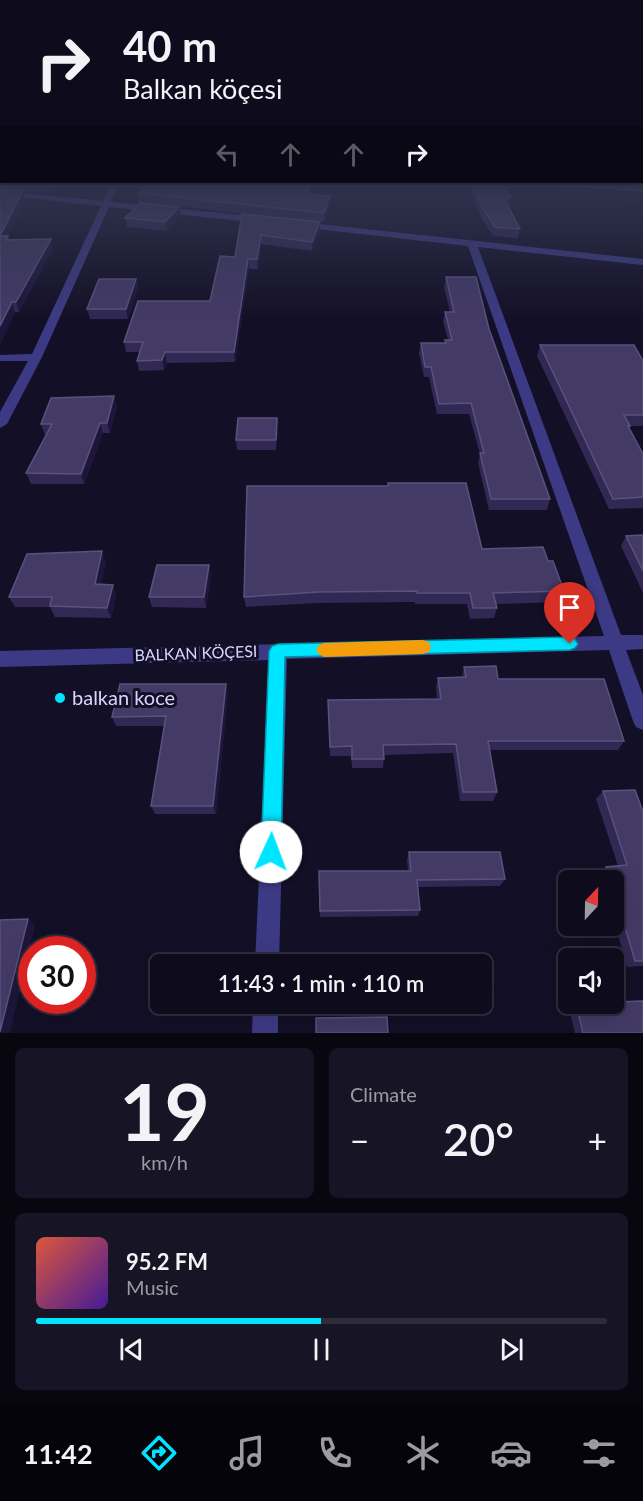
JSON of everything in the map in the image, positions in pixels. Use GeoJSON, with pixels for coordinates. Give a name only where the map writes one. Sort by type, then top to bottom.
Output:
{"type":"FeatureCollection","features":[{"type":"Feature","properties":{"kind":"street"},"geometry":{"type":"LineString","coordinates":[[0,424],[36,357],[97,225]]}},
{"type":"Feature","properties":{"kind":"street"},"geometry":{"type":"LineString","coordinates":[[307,225],[643,262]]}},
{"type":"Feature","properties":{"kind":"street"},"geometry":{"type":"LineString","coordinates":[[472,244],[643,721]]}},
{"type":"Feature","properties":{"kind":"street"},"geometry":{"type":"LineString","coordinates":[[0,358],[36,357]]}},
{"type":"Feature","properties":{"kind":"street","name":"BALKAN KÖÇESI"},"geometry":{"type":"LineString","coordinates":[[0,658],[643,642]]}},
{"type":"Feature","properties":{"kind":"street"},"geometry":{"type":"LineString","coordinates":[[267,954],[278,651]]}},
{"type":"Feature","properties":{"kind":"street"},"geometry":{"type":"LineString","coordinates":[[265,1033],[266,1014]]}},
{"type":"Feature","properties":{"kind":"building"},"geometry":{"type":"Polygon","coordinates":[[[0,225],[6,225],[0,236],[0,225]]]}},
{"type":"Feature","properties":{"kind":"building"},"geometry":{"type":"Polygon","coordinates":[[[240,225],[319,225],[312,242],[261,235],[257,259],[248,259],[234,352],[165,352],[162,360],[137,361],[143,342],[124,342],[138,301],[210,301],[220,256],[235,257],[240,225]]]}},
{"type":"Feature","properties":{"kind":"building"},"geometry":{"type":"Polygon","coordinates":[[[494,225],[518,225],[520,229],[494,225]]]}},
{"type":"Feature","properties":{"kind":"building"},"geometry":{"type":"Polygon","coordinates":[[[0,236],[8,236],[6,240],[51,239],[0,326],[0,236]]]}},
{"type":"Feature","properties":{"kind":"building"},"geometry":{"type":"Polygon","coordinates":[[[446,277],[476,277],[489,329],[550,499],[491,499],[480,453],[484,453],[471,403],[439,404],[431,367],[425,367],[421,343],[446,343],[445,340],[452,340],[445,312],[454,312],[446,277]]]}},
{"type":"Feature","properties":{"kind":"building"},"geometry":{"type":"Polygon","coordinates":[[[99,279],[136,279],[126,309],[87,309],[99,279]]]}},
{"type":"Feature","properties":{"kind":"building"},"geometry":{"type":"Polygon","coordinates":[[[540,345],[634,345],[643,361],[643,415],[624,415],[643,454],[643,497],[613,499],[540,345]]]}},
{"type":"Feature","properties":{"kind":"building"},"geometry":{"type":"Polygon","coordinates":[[[114,396],[107,423],[100,423],[81,474],[26,473],[52,424],[41,424],[51,398],[114,396]]]}},
{"type":"Feature","properties":{"kind":"building"},"geometry":{"type":"Polygon","coordinates":[[[238,418],[277,418],[276,440],[236,440],[238,418]]]}},
{"type":"Feature","properties":{"kind":"building"},"geometry":{"type":"Polygon","coordinates":[[[388,483],[466,483],[482,549],[543,547],[548,561],[553,561],[564,591],[493,593],[497,608],[473,608],[470,593],[318,592],[244,597],[247,486],[388,486],[388,483]]]}},
{"type":"Feature","properties":{"kind":"building"},"geometry":{"type":"Polygon","coordinates":[[[643,535],[643,571],[626,536],[643,535]]]}},
{"type":"Feature","properties":{"kind":"building"},"geometry":{"type":"Polygon","coordinates":[[[102,551],[95,584],[113,585],[107,608],[50,606],[52,597],[9,597],[27,554],[102,551]]]}},
{"type":"Feature","properties":{"kind":"building"},"geometry":{"type":"Polygon","coordinates":[[[157,565],[209,565],[204,597],[149,597],[157,565]]]}},
{"type":"Feature","properties":{"kind":"building"},"geometry":{"type":"Polygon","coordinates":[[[496,666],[498,679],[604,679],[624,741],[488,741],[497,792],[463,792],[456,744],[383,745],[384,759],[352,759],[352,746],[330,747],[328,700],[441,699],[438,678],[466,677],[464,667],[496,666]]]}},
{"type":"Feature","properties":{"kind":"building"},"geometry":{"type":"Polygon","coordinates":[[[120,684],[226,684],[213,806],[151,806],[166,716],[112,717],[120,684]]]}},
{"type":"Feature","properties":{"kind":"building"},"geometry":{"type":"Polygon","coordinates":[[[635,790],[643,812],[643,961],[635,961],[624,924],[624,870],[607,870],[606,867],[627,865],[603,791],[635,790]]]}},
{"type":"Feature","properties":{"kind":"building"},"geometry":{"type":"Polygon","coordinates":[[[409,852],[500,852],[505,879],[417,880],[420,910],[320,911],[319,871],[411,871],[409,852]]]}},
{"type":"Feature","properties":{"kind":"building"},"geometry":{"type":"Polygon","coordinates":[[[28,919],[24,936],[18,936],[18,959],[0,1032],[0,920],[28,919]]]}},
{"type":"Feature","properties":{"kind":"building"},"geometry":{"type":"Polygon","coordinates":[[[643,1001],[643,1033],[583,1033],[578,1014],[624,1014],[624,1002],[643,1001]]]}},
{"type":"Feature","properties":{"kind":"building"},"geometry":{"type":"Polygon","coordinates":[[[387,1017],[388,1033],[316,1033],[316,1018],[387,1017]]]}},
{"type":"Feature","properties":{"kind":"slow traffic"},"geometry":{"type":"LineString","coordinates":[[324,650],[423,647]]}},
{"type":"Feature","properties":{"kind":"place","name":"balkan koce"},"geometry":{"type":"Point","coordinates":[60,698]}},
{"type":"Feature","properties":{"kind":"route"},"geometry":{"type":"LineString","coordinates":[[271,852],[278,651],[570,644]]}}]}
